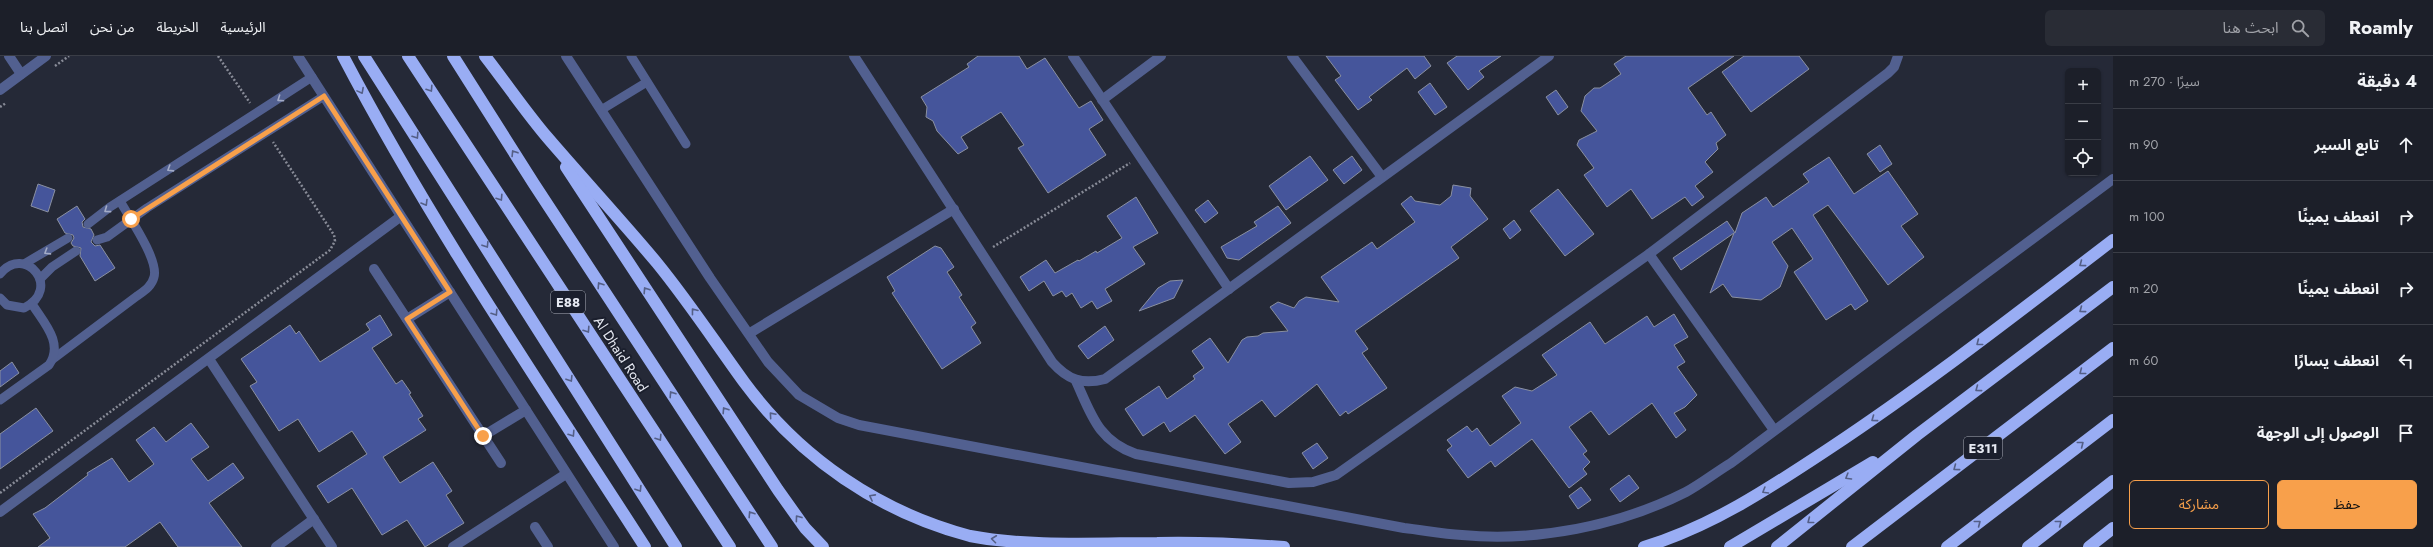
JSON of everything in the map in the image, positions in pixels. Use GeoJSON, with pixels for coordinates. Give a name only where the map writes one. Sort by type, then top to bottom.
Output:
{"type":"FeatureCollection","features":[{"type":"Feature","properties":{"kind":"highway"},"geometry":{"type":"LineString","coordinates":[[343,56],[405,170],[450,243],[645,547]]}},
{"type":"Feature","properties":{"kind":"highway"},"geometry":{"type":"LineString","coordinates":[[364,56],[676,547]]}},
{"type":"Feature","properties":{"kind":"highway","name":"Al Dhaid Road"},"geometry":{"type":"LineString","coordinates":[[408,56],[730,547]]}},
{"type":"Feature","properties":{"kind":"highway","name":"Al Dhaid Road"},"geometry":{"type":"LineString","coordinates":[[453,56],[534,184],[772,547]]}},
{"type":"Feature","properties":{"kind":"highway"},"geometry":{"type":"LineString","coordinates":[[485,56],[546,136],[778,490],[805,528],[823,547]]}},
{"type":"Feature","properties":{"kind":"highway"},"geometry":{"type":"LineString","coordinates":[[546,136],[603,199],[658,264],[710,332],[745,383],[781,426],[820,463],[870,497],[917,518],[972,536],[1028,543],[1160,542],[1284,547]]}},
{"type":"Feature","properties":{"kind":"highway"},"geometry":{"type":"LineString","coordinates":[[1644,547],[1668,540],[1723,516],[1774,486],[1957,360],[2113,240]]}},
{"type":"Feature","properties":{"kind":"highway"},"geometry":{"type":"LineString","coordinates":[[1777,547],[1917,435],[2113,287]]}},
{"type":"Feature","properties":{"kind":"highway","name":"E311"},"geometry":{"type":"LineString","coordinates":[[1852,547],[2113,348]]}},
{"type":"Feature","properties":{"kind":"highway"},"geometry":{"type":"LineString","coordinates":[[1947,547],[2113,420]]}},
{"type":"Feature","properties":{"kind":"highway"},"geometry":{"type":"LineString","coordinates":[[1730,547],[1917,435]]}},
{"type":"Feature","properties":{"kind":"highway"},"geometry":{"type":"LineString","coordinates":[[2028,547],[2113,481]]}},
{"type":"Feature","properties":{"kind":"highway"},"geometry":{"type":"LineString","coordinates":[[2089,547],[2113,528]]}},
{"type":"Feature","properties":{"kind":"street"},"geometry":{"type":"LineString","coordinates":[[9,56],[21,74]]}},
{"type":"Feature","properties":{"kind":"street"},"geometry":{"type":"LineString","coordinates":[[0,90],[46,56]]}},
{"type":"Feature","properties":{"kind":"street"},"geometry":{"type":"LineString","coordinates":[[298,56],[400,217],[614,547]]}},
{"type":"Feature","properties":{"kind":"street"},"geometry":{"type":"LineString","coordinates":[[566,56],[710,278],[750,333],[768,362],[799,395],[838,418],[859,425],[1404,528],[1462,536],[1527,535],[1569,530],[1639,512],[1686,492],[1731,462],[2113,179]]}},
{"type":"Feature","properties":{"kind":"street"},"geometry":{"type":"LineString","coordinates":[[854,56],[1052,362],[1062,374],[1076,381],[1091,383],[1105,379],[1549,56]]}},
{"type":"Feature","properties":{"kind":"street"},"geometry":{"type":"LineString","coordinates":[[1073,56],[1229,289]]}},
{"type":"Feature","properties":{"kind":"street"},"geometry":{"type":"LineString","coordinates":[[1102,100],[1160,56]]}},
{"type":"Feature","properties":{"kind":"street"},"geometry":{"type":"LineString","coordinates":[[1292,56],[1382,177]]}},
{"type":"Feature","properties":{"kind":"street"},"geometry":{"type":"LineString","coordinates":[[1076,381],[1102,433],[1124,450],[1136,454],[1289,483],[1313,482],[1346,470],[1649,254],[1888,73],[1894,67],[1898,56]]}},
{"type":"Feature","properties":{"kind":"street"},"geometry":{"type":"LineString","coordinates":[[750,333],[954,209]]}},
{"type":"Feature","properties":{"kind":"street"},"geometry":{"type":"LineString","coordinates":[[0,512],[400,217]]}},
{"type":"Feature","properties":{"kind":"street"},"geometry":{"type":"LineString","coordinates":[[1649,254],[1774,430]]}},
{"type":"Feature","properties":{"kind":"street"},"geometry":{"type":"LineString","coordinates":[[374,269],[501,463]]}},
{"type":"Feature","properties":{"kind":"street"},"geometry":{"type":"LineString","coordinates":[[407,319],[450,292]]}},
{"type":"Feature","properties":{"kind":"street"},"geometry":{"type":"LineString","coordinates":[[209,359],[332,547]]}},
{"type":"Feature","properties":{"kind":"street"},"geometry":{"type":"LineString","coordinates":[[483,436],[526,410]]}},
{"type":"Feature","properties":{"kind":"street"},"geometry":{"type":"LineString","coordinates":[[453,547],[566,474]]}},
{"type":"Feature","properties":{"kind":"street"},"geometry":{"type":"LineString","coordinates":[[276,547],[314,519]]}},
{"type":"Feature","properties":{"kind":"street"},"geometry":{"type":"LineString","coordinates":[[535,527],[548,547]]}},
{"type":"Feature","properties":{"kind":"lane"},"geometry":{"type":"LineString","coordinates":[[631,56],[686,144]]}},
{"type":"Feature","properties":{"kind":"lane"},"geometry":{"type":"LineString","coordinates":[[88,224],[120,201],[257,115],[312,78]]}},
{"type":"Feature","properties":{"kind":"lane"},"geometry":{"type":"LineString","coordinates":[[601,110],[647,82]]}},
{"type":"Feature","properties":{"kind":"lane"},"geometry":{"type":"LineString","coordinates":[[97,240],[107,236],[131,219],[324,96]]}},
{"type":"Feature","properties":{"kind":"lane"},"geometry":{"type":"LineString","coordinates":[[0,400],[48,365],[53,359],[150,285],[154,278],[154,263],[120,201]]}},
{"type":"Feature","properties":{"kind":"lane"},"geometry":{"type":"LineString","coordinates":[[1,268],[10,265],[24,264],[68,238]]}},
{"type":"Feature","properties":{"kind":"lane"},"geometry":{"type":"LineString","coordinates":[[40,279],[52,267],[76,251]]}},
{"type":"Feature","properties":{"kind":"lane"},"geometry":{"type":"LineString","coordinates":[[0,298],[7,305],[15,308],[24,308],[32,304],[40,293],[40,279],[34,269],[24,264]]}},
{"type":"Feature","properties":{"kind":"lane"},"geometry":{"type":"LineString","coordinates":[[32,304],[54,339],[55,346],[53,359]]}},
{"type":"Feature","properties":{"kind":"path"},"geometry":{"type":"LineString","coordinates":[[218,56],[257,115]]}},
{"type":"Feature","properties":{"kind":"path"},"geometry":{"type":"LineString","coordinates":[[0,493],[330,250],[335,241],[334,235],[267,132]]}},
{"type":"Feature","properties":{"kind":"path"},"geometry":{"type":"LineString","coordinates":[[983,254],[1140,157]]}},
{"type":"Feature","properties":{"kind":"building"},"geometry":{"type":"Polygon","coordinates":[[[978,56],[1019,56],[1027,69],[1045,58],[1079,108],[1091,101],[1103,120],[1089,129],[1106,155],[1048,193],[1018,148],[1024,145],[1001,112],[961,137],[968,148],[958,154],[937,131],[933,121],[926,117],[927,107],[921,97],[969,67],[967,64],[978,56]]]}},
{"type":"Feature","properties":{"kind":"building"},"geometry":{"type":"Polygon","coordinates":[[[1326,56],[1424,56],[1431,66],[1415,79],[1407,68],[1369,97],[1372,100],[1358,110],[1335,80],[1341,76],[1326,56]]]}},
{"type":"Feature","properties":{"kind":"building"},"geometry":{"type":"Polygon","coordinates":[[[1457,56],[1501,56],[1479,71],[1484,77],[1468,90],[1447,63],[1457,56]]]}},
{"type":"Feature","properties":{"kind":"building"},"geometry":{"type":"Polygon","coordinates":[[[1626,56],[1734,56],[1688,88],[1707,115],[1711,112],[1726,135],[1716,143],[1718,149],[1705,162],[1713,172],[1695,186],[1704,197],[1692,206],[1685,197],[1652,219],[1631,189],[1607,207],[1584,175],[1594,168],[1577,145],[1579,140],[1597,131],[1581,111],[1585,96],[1594,88],[1600,88],[1621,74],[1614,64],[1626,56]]]}},
{"type":"Feature","properties":{"kind":"building"},"geometry":{"type":"Polygon","coordinates":[[[1744,56],[1799,56],[1809,69],[1751,112],[1722,72],[1744,56]]]}},
{"type":"Feature","properties":{"kind":"building"},"geometry":{"type":"Polygon","coordinates":[[[1430,83],[1447,107],[1435,115],[1418,92],[1430,83]]]}},
{"type":"Feature","properties":{"kind":"building"},"geometry":{"type":"Polygon","coordinates":[[[1556,90],[1568,107],[1558,115],[1546,97],[1556,90]]]}},
{"type":"Feature","properties":{"kind":"building"},"geometry":{"type":"Polygon","coordinates":[[[1880,145],[1892,164],[1880,172],[1867,154],[1880,145]]]}},
{"type":"Feature","properties":{"kind":"building"},"geometry":{"type":"Polygon","coordinates":[[[1310,156],[1328,180],[1286,210],[1269,186],[1310,156]]]}},
{"type":"Feature","properties":{"kind":"building"},"geometry":{"type":"Polygon","coordinates":[[[1352,156],[1362,170],[1344,184],[1333,170],[1352,156]]]}},
{"type":"Feature","properties":{"kind":"building"},"geometry":{"type":"Polygon","coordinates":[[[1829,157],[1854,194],[1888,171],[1918,214],[1901,226],[1924,257],[1888,285],[1828,205],[1813,215],[1868,301],[1855,310],[1851,304],[1826,320],[1794,272],[1813,259],[1792,228],[1772,242],[1788,266],[1780,287],[1761,300],[1732,297],[1723,284],[1710,293],[1734,233],[1681,270],[1673,258],[1727,221],[1735,233],[1742,213],[1766,197],[1773,207],[1809,182],[1803,174],[1829,157]]]}},
{"type":"Feature","properties":{"kind":"building"},"geometry":{"type":"Polygon","coordinates":[[[38,184],[55,190],[48,212],[31,206],[38,184]]]}},
{"type":"Feature","properties":{"kind":"building"},"geometry":{"type":"Polygon","coordinates":[[[1453,185],[1471,188],[1470,196],[1488,219],[1451,247],[1459,258],[1355,331],[1368,349],[1362,353],[1387,388],[1348,414],[1346,411],[1340,416],[1317,384],[1275,417],[1262,400],[1228,424],[1241,442],[1225,454],[1195,415],[1170,432],[1164,422],[1143,436],[1125,409],[1159,386],[1167,399],[1195,379],[1193,376],[1204,368],[1192,351],[1210,338],[1228,363],[1242,340],[1247,337],[1258,336],[1263,333],[1288,331],[1270,307],[1278,302],[1294,308],[1299,301],[1306,297],[1339,302],[1321,277],[1372,242],[1377,249],[1415,222],[1401,204],[1411,196],[1415,201],[1440,205],[1451,196],[1453,185]]]}},
{"type":"Feature","properties":{"kind":"building"},"geometry":{"type":"Polygon","coordinates":[[[1558,189],[1594,234],[1565,256],[1530,211],[1558,189]]]}},
{"type":"Feature","properties":{"kind":"building"},"geometry":{"type":"Polygon","coordinates":[[[1136,197],[1158,233],[1133,247],[1145,264],[1105,289],[1112,301],[1097,309],[1092,301],[1081,308],[1072,293],[1066,297],[1062,291],[1053,296],[1044,281],[1029,291],[1020,277],[1046,260],[1055,273],[1096,251],[1097,253],[1122,238],[1107,216],[1136,197]]]}},
{"type":"Feature","properties":{"kind":"building"},"geometry":{"type":"Polygon","coordinates":[[[1208,200],[1218,213],[1205,223],[1195,210],[1208,200]]]}},
{"type":"Feature","properties":{"kind":"building"},"geometry":{"type":"Polygon","coordinates":[[[77,206],[85,219],[82,222],[83,227],[91,229],[94,235],[91,242],[95,246],[100,245],[115,268],[95,281],[80,256],[81,248],[73,246],[71,243],[74,238],[73,235],[65,233],[57,219],[77,206]]]}},
{"type":"Feature","properties":{"kind":"building"},"geometry":{"type":"Polygon","coordinates":[[[1278,206],[1291,223],[1239,260],[1227,258],[1221,247],[1257,226],[1254,222],[1278,206]]]}},
{"type":"Feature","properties":{"kind":"building"},"geometry":{"type":"Polygon","coordinates":[[[1514,220],[1521,230],[1510,239],[1503,229],[1514,220]]]}},
{"type":"Feature","properties":{"kind":"building"},"geometry":{"type":"Polygon","coordinates":[[[935,246],[941,248],[954,267],[947,272],[962,295],[959,297],[976,323],[971,327],[981,343],[942,369],[892,293],[895,291],[887,277],[935,246]]]}},
{"type":"Feature","properties":{"kind":"building"},"geometry":{"type":"Polygon","coordinates":[[[1183,280],[1174,298],[1139,311],[1158,288],[1170,281],[1183,280]]]}},
{"type":"Feature","properties":{"kind":"building"},"geometry":{"type":"Polygon","coordinates":[[[1674,314],[1688,337],[1674,345],[1685,362],[1677,367],[1697,395],[1685,407],[1674,413],[1686,430],[1676,438],[1652,403],[1609,435],[1591,411],[1569,427],[1587,451],[1583,454],[1590,462],[1583,469],[1587,474],[1569,488],[1532,439],[1495,467],[1491,461],[1468,478],[1447,450],[1452,446],[1447,440],[1467,426],[1472,432],[1477,428],[1490,446],[1521,423],[1502,396],[1515,387],[1532,391],[1557,375],[1542,355],[1590,322],[1605,344],[1647,316],[1654,327],[1674,314]]]}},
{"type":"Feature","properties":{"kind":"building"},"geometry":{"type":"Polygon","coordinates":[[[380,315],[392,335],[372,348],[396,384],[402,380],[411,393],[409,394],[423,416],[418,419],[426,430],[383,457],[400,483],[433,462],[452,491],[446,495],[464,523],[425,547],[407,520],[382,535],[352,488],[328,503],[317,486],[367,454],[352,431],[319,452],[298,419],[279,431],[250,386],[257,382],[241,359],[290,325],[296,334],[299,331],[320,362],[370,330],[366,324],[380,315]]]}},
{"type":"Feature","properties":{"kind":"building"},"geometry":{"type":"Polygon","coordinates":[[[1105,326],[1114,340],[1088,359],[1078,346],[1105,326]]]}},
{"type":"Feature","properties":{"kind":"building"},"geometry":{"type":"Polygon","coordinates":[[[12,362],[19,373],[0,387],[0,371],[12,362]]]}},
{"type":"Feature","properties":{"kind":"building"},"geometry":{"type":"Polygon","coordinates":[[[36,408],[53,431],[0,469],[0,434],[36,408]]]}},
{"type":"Feature","properties":{"kind":"building"},"geometry":{"type":"Polygon","coordinates":[[[191,423],[209,447],[191,459],[208,481],[233,463],[244,478],[209,503],[242,547],[178,547],[160,522],[125,547],[38,547],[50,538],[33,514],[45,508],[88,475],[87,473],[112,458],[129,482],[154,464],[136,440],[154,427],[166,442],[191,423]]]}},
{"type":"Feature","properties":{"kind":"building"},"geometry":{"type":"Polygon","coordinates":[[[1317,443],[1328,458],[1313,469],[1302,453],[1317,443]]]}},
{"type":"Feature","properties":{"kind":"building"},"geometry":{"type":"Polygon","coordinates":[[[1629,475],[1639,488],[1620,502],[1610,489],[1629,475]]]}},
{"type":"Feature","properties":{"kind":"building"},"geometry":{"type":"Polygon","coordinates":[[[1581,487],[1591,500],[1578,509],[1569,496],[1581,487]]]}},
{"type":"Feature","properties":{"kind":"route"},"geometry":{"type":"LineString","coordinates":[[131,219],[324,96],[400,217],[450,292],[407,319],[483,436]]}}]}
